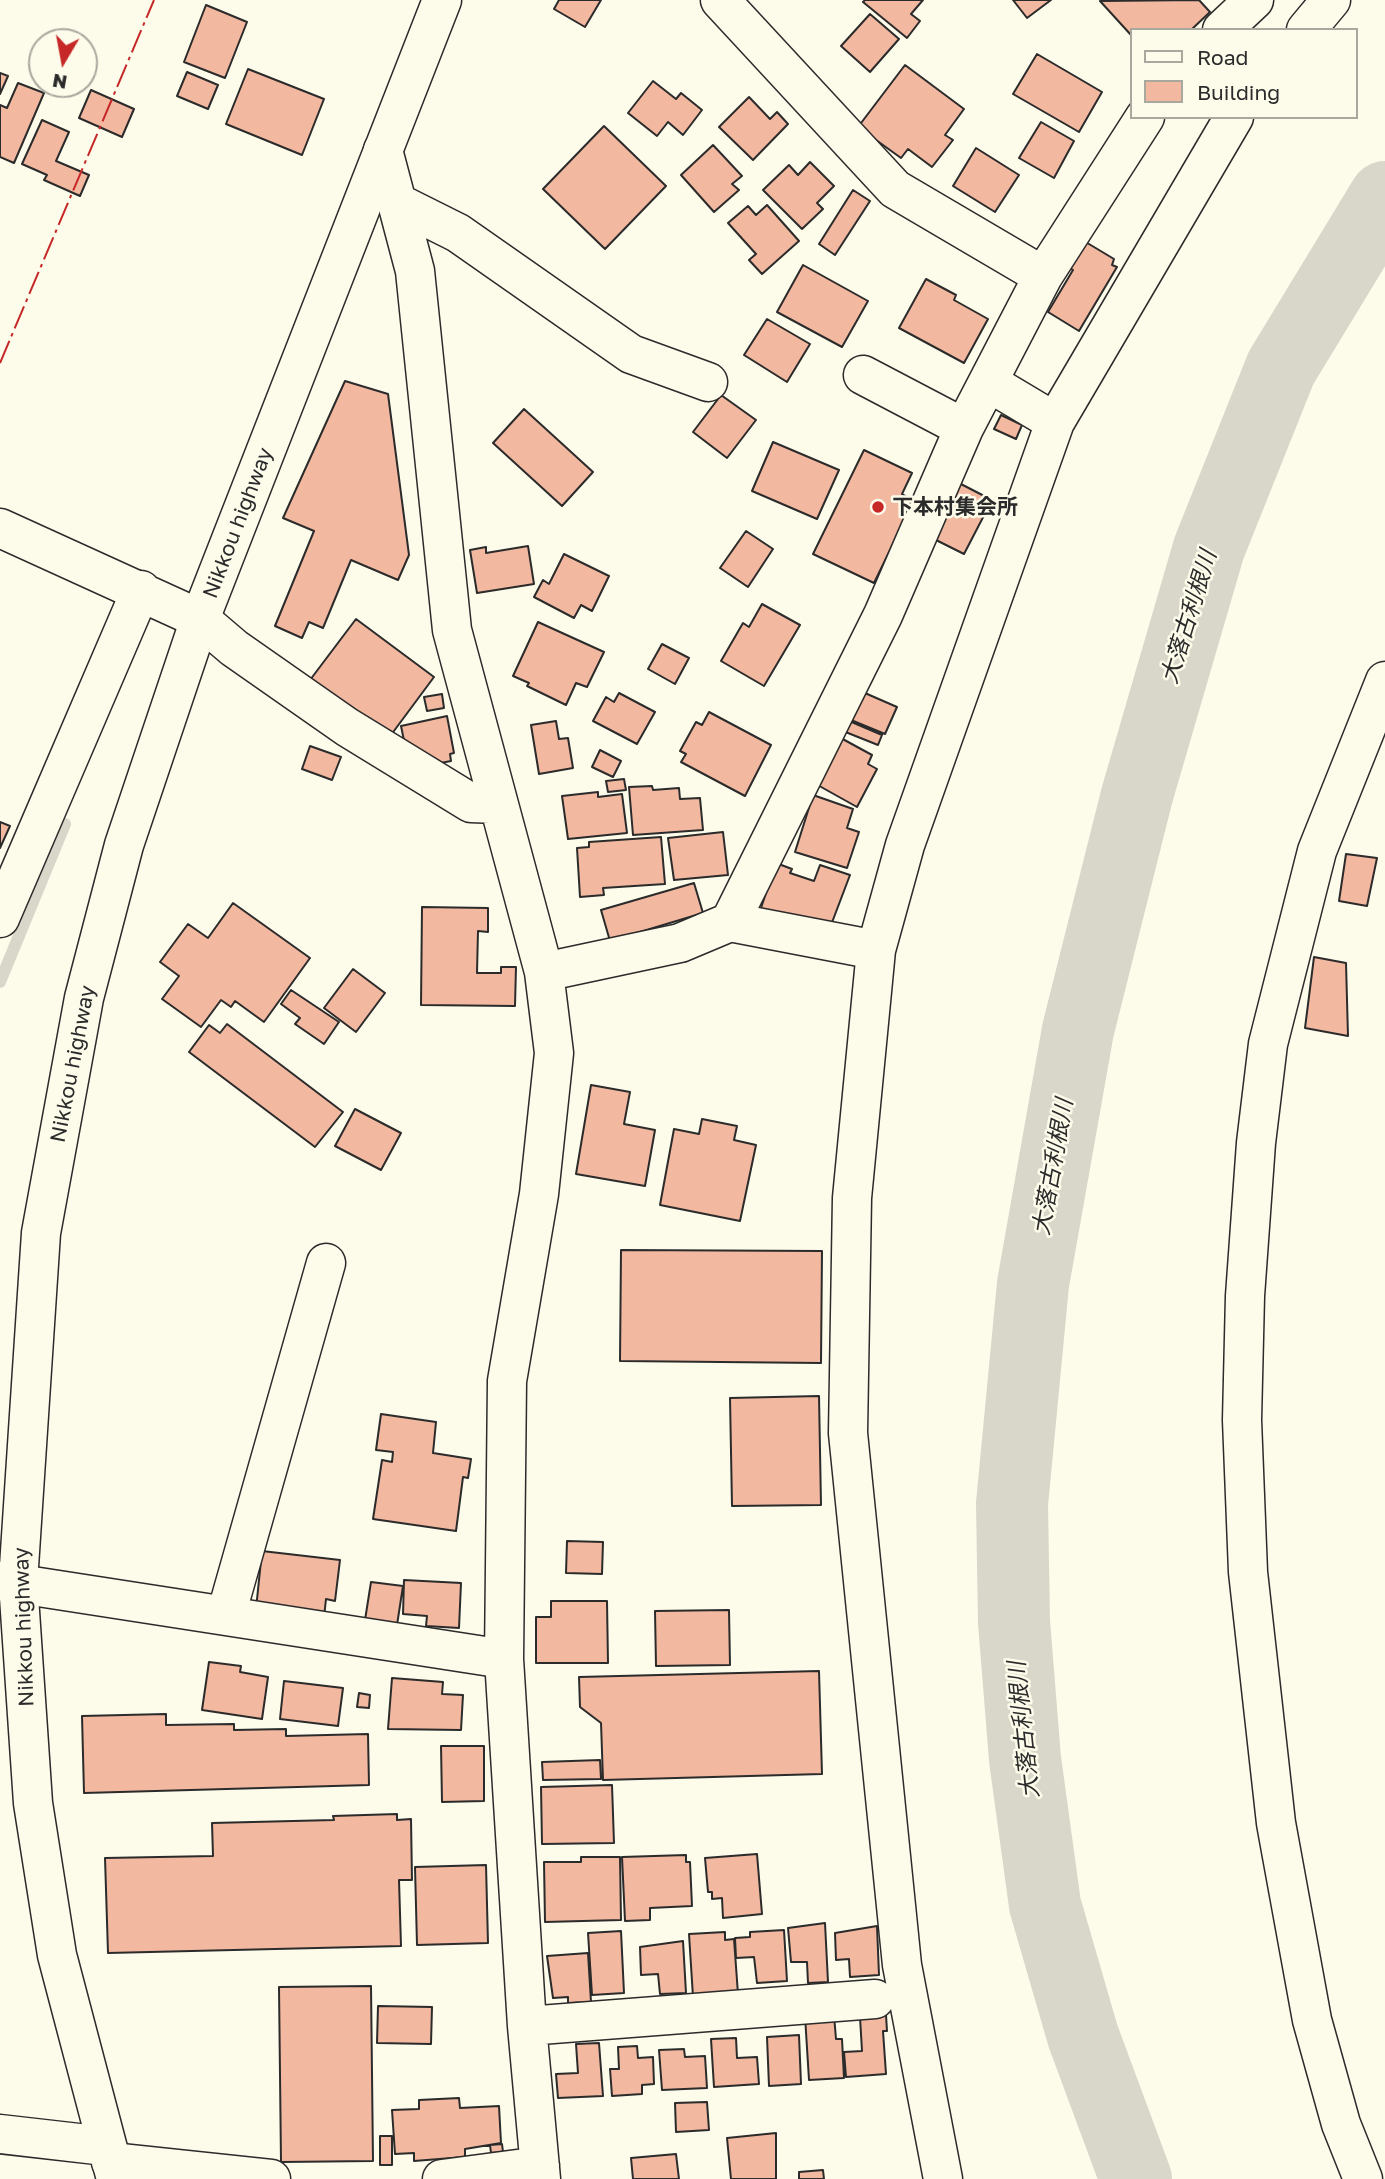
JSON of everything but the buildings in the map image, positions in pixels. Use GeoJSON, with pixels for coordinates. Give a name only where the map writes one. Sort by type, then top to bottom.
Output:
{"type":"FeatureCollection","features":[{"type":"Feature","properties":{"kind":"main road","name":"Nikkou highway"},"geometry":{"type":"LineString","coordinates":[[111,2162],[57,1955],[33,1803],[9,1582],[41,1233],[81,1012],[124,845],[200,619],[442,0]]}},
{"type":"Feature","properties":{"kind":"main road"},"geometry":{"type":"LineString","coordinates":[[720,0],[895,189],[1043,276]]}},
{"type":"Feature","properties":{"kind":"main road"},"geometry":{"type":"LineString","coordinates":[[1224,28],[1254,0]]}},
{"type":"Feature","properties":{"kind":"main road"},"geometry":{"type":"LineString","coordinates":[[1308,28],[1331,0]]}},
{"type":"Feature","properties":{"kind":"main road"},"geometry":{"type":"LineString","coordinates":[[730,922],[883,615],[964,428],[1043,276],[1144,119]]}},
{"type":"Feature","properties":{"kind":"main road"},"geometry":{"type":"LineString","coordinates":[[943,2179],[902,1965],[848,1433],[852,1198],[876,950],[905,845],[1055,422],[1233,119]]}},
{"type":"Feature","properties":{"kind":"main road"},"geometry":{"type":"LineString","coordinates":[[383,150],[400,204],[415,271],[452,630],[544,972],[554,1053],[539,1194],[507,1381],[504,1659],[527,2026],[540,2173],[442,2179]]}},
{"type":"Feature","properties":{"kind":"main road"},"geometry":{"type":"LineString","coordinates":[[400,204],[458,233],[631,354],[708,382]]}},
{"type":"Feature","properties":{"kind":"main road"},"geometry":{"type":"LineString","coordinates":[[863,375],[964,428]]}},
{"type":"Feature","properties":{"kind":"main road"},"geometry":{"type":"LineString","coordinates":[[988,382],[1055,422]]}},
{"type":"Feature","properties":{"kind":"main road"},"geometry":{"type":"LineString","coordinates":[[0,528],[200,619],[234,648],[346,727],[471,803],[497,804]]}},
{"type":"Feature","properties":{"kind":"main road"},"geometry":{"type":"LineString","coordinates":[[0,918],[141,590]]}},
{"type":"Feature","properties":{"kind":"main road"},"geometry":{"type":"LineString","coordinates":[[1363,2179],[1341,2124],[1312,2020],[1276,1823],[1248,1572],[1242,1420],[1246,1282],[1256,1143],[1268,1044],[1317,851],[1385,681]]}},
{"type":"Feature","properties":{"kind":"main road"},"geometry":{"type":"LineString","coordinates":[[544,972],[680,943],[730,922],[876,950]]}},
{"type":"Feature","properties":{"kind":"main road"},"geometry":{"type":"LineString","coordinates":[[226,1615],[327,1263]]}},
{"type":"Feature","properties":{"kind":"main road"},"geometry":{"type":"LineString","coordinates":[[9,1582],[504,1659]]}},
{"type":"Feature","properties":{"kind":"main road"},"geometry":{"type":"LineString","coordinates":[[527,2026],[875,2000]]}},
{"type":"Feature","properties":{"kind":"main road"},"geometry":{"type":"LineString","coordinates":[[0,2134],[111,2162],[271,2179]]}},
{"type":"Feature","properties":{"kind":"waterway","name":"大落古利根川"},"geometry":{"type":"LineString","coordinates":[[1136,2179],[1083,2036],[1045,1905],[1025,1759],[1014,1622],[1012,1504],[1033,1284],[1078,1030],[1137,795],[1209,548],[1281,368],[1385,197]]}},
{"type":"Feature","properties":{"kind":"waterway"},"geometry":{"type":"LineString","coordinates":[[0,982],[65,824]]}},
{"type":"Feature","properties":{"kind":"power"},"geometry":{"type":"LineString","coordinates":[[0,363],[154,0]]}},
{"type":"Feature","properties":{"kind":"place","name":"下本村集会所"},"geometry":{"type":"Point","coordinates":[878,507]}}]}
